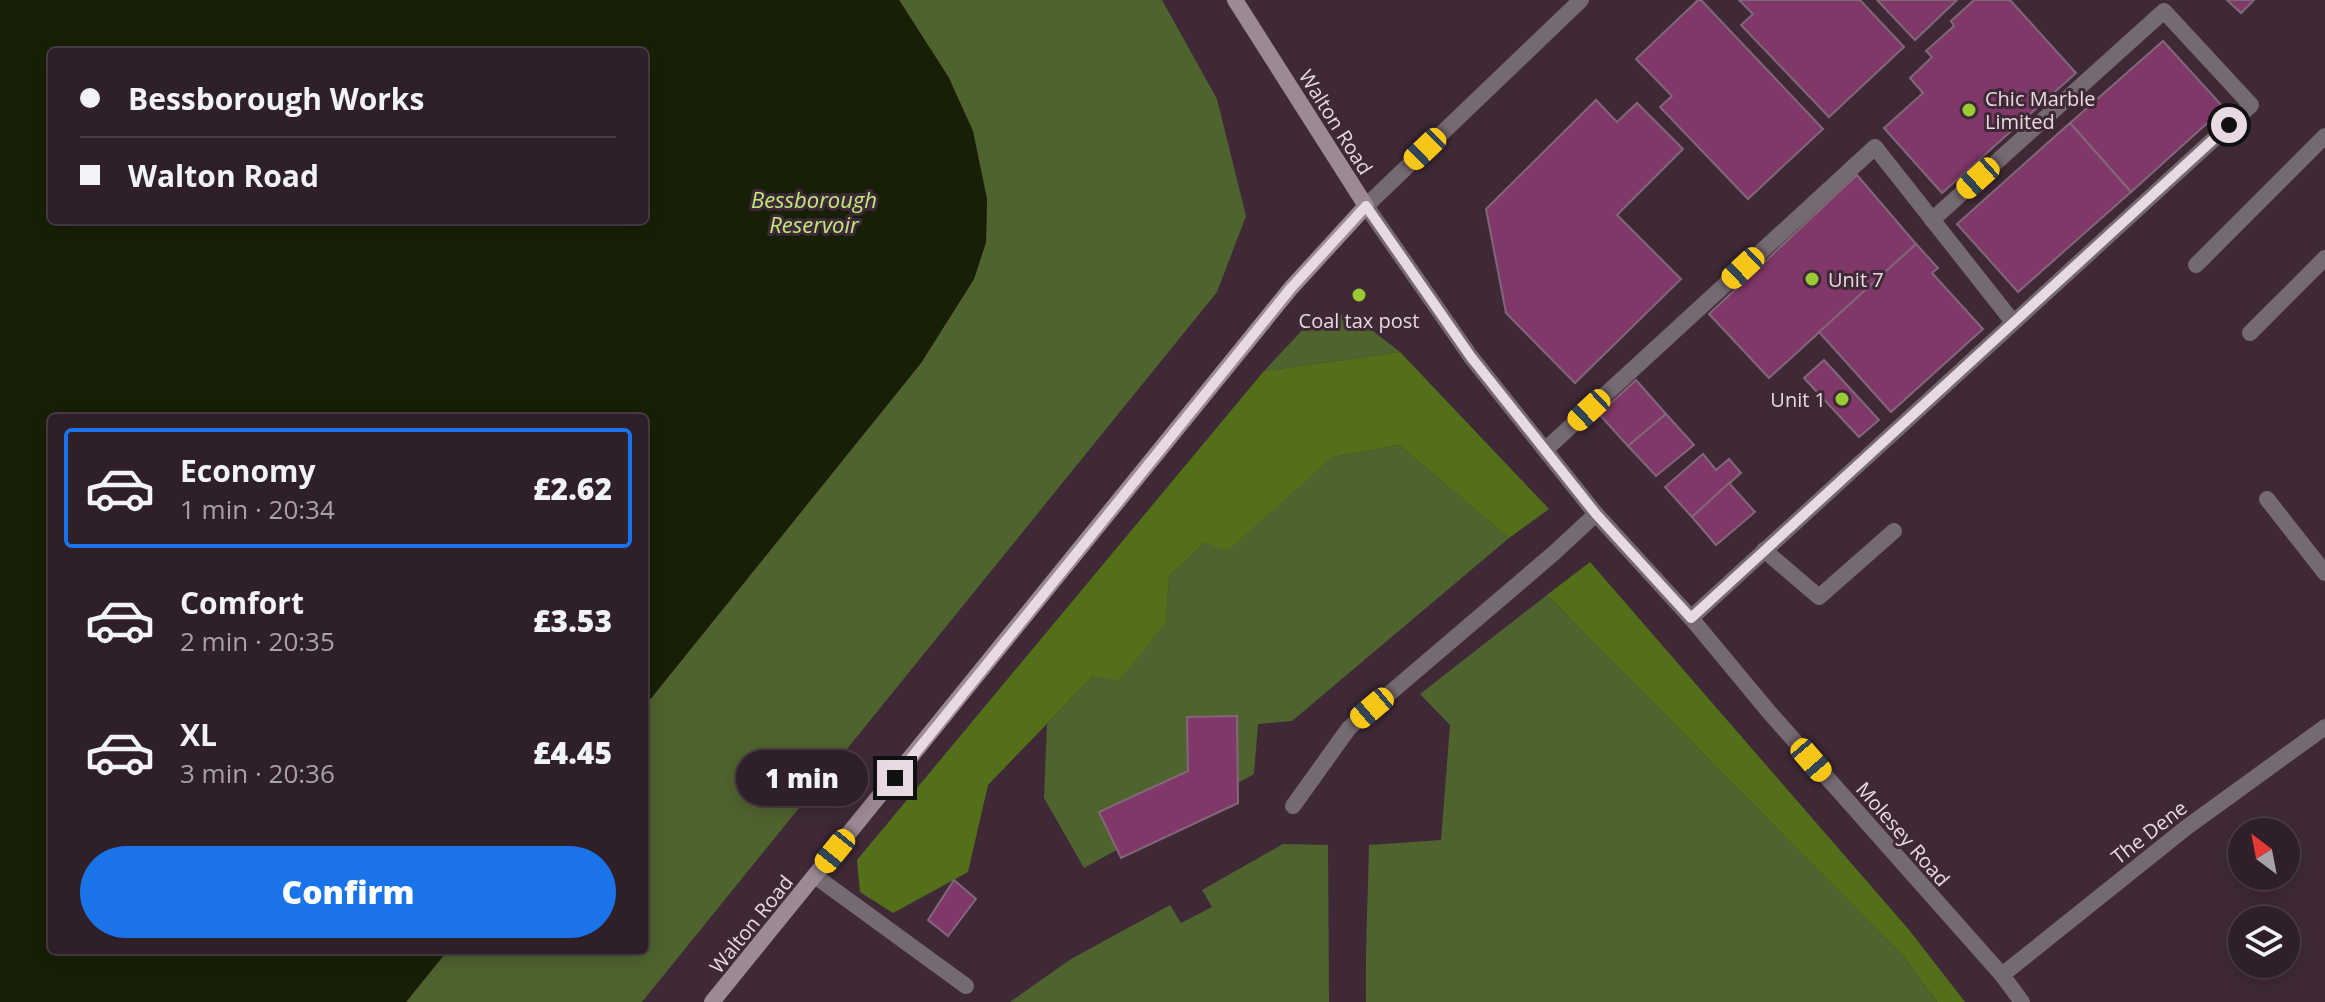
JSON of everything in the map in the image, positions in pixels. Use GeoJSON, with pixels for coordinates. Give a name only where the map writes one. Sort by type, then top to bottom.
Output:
{"type":"FeatureCollection","features":[{"type":"Feature","properties":{"kind":"main road","name":"Walton Road"},"geometry":{"type":"LineString","coordinates":[[712,1002],[1291,288],[1366,206],[1235,0]]}},
{"type":"Feature","properties":{"kind":"street"},"geometry":{"type":"LineString","coordinates":[[1366,206],[1581,0]]}},
{"type":"Feature","properties":{"kind":"street"},"geometry":{"type":"LineString","coordinates":[[1691,618],[2251,105],[2164,11],[1932,220]]}},
{"type":"Feature","properties":{"kind":"street"},"geometry":{"type":"LineString","coordinates":[[2196,265],[2325,136]]}},
{"type":"Feature","properties":{"kind":"street"},"geometry":{"type":"LineString","coordinates":[[1545,450],[1875,147],[2013,322]]}},
{"type":"Feature","properties":{"kind":"street","name":"Molesey Road"},"geometry":{"type":"LineString","coordinates":[[1366,206],[1471,357],[1596,514],[1691,618],[1769,712],[2002,975],[2022,1002]]}},
{"type":"Feature","properties":{"kind":"street"},"geometry":{"type":"LineString","coordinates":[[2250,333],[2325,258]]}},
{"type":"Feature","properties":{"kind":"street"},"geometry":{"type":"LineString","coordinates":[[2267,499],[2325,573]]}},
{"type":"Feature","properties":{"kind":"street"},"geometry":{"type":"LineString","coordinates":[[1293,806],[1349,728],[1596,514]]}},
{"type":"Feature","properties":{"kind":"street"},"geometry":{"type":"LineString","coordinates":[[1764,550],[1819,597],[1894,531]]}},
{"type":"Feature","properties":{"kind":"street","name":"The Dene"},"geometry":{"type":"LineString","coordinates":[[2002,975],[2187,827],[2325,727]]}},
{"type":"Feature","properties":{"kind":"street"},"geometry":{"type":"LineString","coordinates":[[815,876],[966,986]]}},
{"type":"Feature","properties":{"kind":"green space"},"geometry":{"type":"Polygon","coordinates":[[[899,0],[1162,0],[1217,99],[1246,216],[1217,292],[642,1002],[406,1002],[445,954],[648,954],[648,702],[921,363],[974,279],[986,242],[987,199],[949,78],[899,0]]]}},
{"type":"Feature","properties":{"kind":"green space"},"geometry":{"type":"Polygon","coordinates":[[[1350,313],[1400,352],[1264,371],[1310,322],[1350,313]]]}},
{"type":"Feature","properties":{"kind":"green space"},"geometry":{"type":"Polygon","coordinates":[[[1400,352],[1549,509],[1509,538],[1399,445],[1333,457],[1228,550],[1204,543],[1169,577],[1166,622],[1119,680],[1093,676],[988,785],[968,872],[893,913],[860,892],[857,860],[1264,371],[1400,352]]]}},
{"type":"Feature","properties":{"kind":"green space"},"geometry":{"type":"Polygon","coordinates":[[[1399,445],[1509,538],[1292,721],[1258,724],[1254,774],[1084,868],[1044,798],[1047,724],[1093,676],[1166,622],[1169,577],[1204,543],[1228,549],[1333,457],[1399,445]]]}},
{"type":"Feature","properties":{"kind":"green space"},"geometry":{"type":"Polygon","coordinates":[[[1590,562],[1910,931],[1965,1002],[1937,1002],[1903,956],[1547,595],[1590,562]]]}},
{"type":"Feature","properties":{"kind":"green space"},"geometry":{"type":"Polygon","coordinates":[[[1547,595],[1903,956],[1937,1002],[1366,1002],[1369,845],[1441,840],[1450,725],[1420,694],[1547,595]]]}},
{"type":"Feature","properties":{"kind":"green space"},"geometry":{"type":"Polygon","coordinates":[[[1283,844],[1328,845],[1329,1002],[1010,1002],[1071,959],[1170,905],[1181,923],[1212,907],[1202,890],[1283,844]]]}},
{"type":"Feature","properties":{"kind":"water","name":"Bessborough Reservoir"},"geometry":{"type":"Polygon","coordinates":[[[0,0],[899,0],[949,78],[973,131],[987,199],[986,242],[974,279],[921,363],[648,702],[648,414],[48,414],[48,954],[445,954],[406,1002],[0,1002],[0,0]]]}},
{"type":"Feature","properties":{"kind":"building"},"geometry":{"type":"Polygon","coordinates":[[[1698,0],[1823,129],[1748,199],[1660,107],[1672,96],[1636,59],[1698,0]]]}},
{"type":"Feature","properties":{"kind":"building"},"geometry":{"type":"Polygon","coordinates":[[[1739,0],[1860,0],[1904,47],[1829,117],[1741,25],[1753,14],[1739,0]]]}},
{"type":"Feature","properties":{"kind":"building"},"geometry":{"type":"Polygon","coordinates":[[[1877,0],[1957,0],[1915,40],[1877,0]]]}},
{"type":"Feature","properties":{"kind":"building","name":"Chic Marble Limited"},"geometry":{"type":"Polygon","coordinates":[[[1974,0],[2010,0],[2076,73],[1942,193],[1884,128],[1923,93],[1910,78],[1932,57],[1926,51],[1954,26],[1951,21],[1974,0]]]}},
{"type":"Feature","properties":{"kind":"building"},"geometry":{"type":"Polygon","coordinates":[[[2227,0],[2254,0],[2241,13],[2227,0]]]}},
{"type":"Feature","properties":{"kind":"building"},"geometry":{"type":"Polygon","coordinates":[[[2163,41],[2224,108],[2131,192],[2070,123],[2163,41]]]}},
{"type":"Feature","properties":{"kind":"building"},"geometry":{"type":"Polygon","coordinates":[[[1596,100],[1617,122],[1637,103],[1683,149],[1617,215],[1681,279],[1575,383],[1506,313],[1486,209],[1596,100]]]}},
{"type":"Feature","properties":{"kind":"building"},"geometry":{"type":"Polygon","coordinates":[[[2070,123],[2131,192],[2018,292],[1957,224],[2070,123]]]}},
{"type":"Feature","properties":{"kind":"building","name":"Unit 7"},"geometry":{"type":"Polygon","coordinates":[[[1857,175],[1916,244],[1769,378],[1709,314],[1857,175]]]}},
{"type":"Feature","properties":{"kind":"building"},"geometry":{"type":"Polygon","coordinates":[[[1916,244],[1938,268],[1932,273],[1983,329],[1891,412],[1819,332],[1916,244]]]}},
{"type":"Feature","properties":{"kind":"building","name":"Unit 1"},"geometry":{"type":"Polygon","coordinates":[[[1824,360],[1879,420],[1859,437],[1804,378],[1824,360]]]}},
{"type":"Feature","properties":{"kind":"building"},"geometry":{"type":"Polygon","coordinates":[[[1636,380],[1666,414],[1628,446],[1599,414],[1636,380]]]}},
{"type":"Feature","properties":{"kind":"building"},"geometry":{"type":"Polygon","coordinates":[[[1666,414],[1694,445],[1656,476],[1628,446],[1666,414]]]}},
{"type":"Feature","properties":{"kind":"building"},"geometry":{"type":"Polygon","coordinates":[[[1703,454],[1716,470],[1729,459],[1741,473],[1692,517],[1665,487],[1703,454]]]}},
{"type":"Feature","properties":{"kind":"building"},"geometry":{"type":"Polygon","coordinates":[[[1729,483],[1755,512],[1716,545],[1692,517],[1729,483]]]}},
{"type":"Feature","properties":{"kind":"building"},"geometry":{"type":"Polygon","coordinates":[[[1237,716],[1238,803],[1121,858],[1099,812],[1188,771],[1187,717],[1237,716]]]}},
{"type":"Feature","properties":{"kind":"building"},"geometry":{"type":"Polygon","coordinates":[[[954,880],[976,899],[948,936],[928,920],[954,880]]]}},
{"type":"Feature","properties":{"kind":"place","name":"Chic Marble Limited"},"geometry":{"type":"Point","coordinates":[1969,110]}},
{"type":"Feature","properties":{"kind":"place","name":"Unit 7"},"geometry":{"type":"Point","coordinates":[1812,279]}},
{"type":"Feature","properties":{"kind":"place","name":"Coal tax post"},"geometry":{"type":"Point","coordinates":[1359,295]}},
{"type":"Feature","properties":{"kind":"place","name":"Unit 1"},"geometry":{"type":"Point","coordinates":[1842,399]}},
{"type":"Feature","properties":{"kind":"route"},"geometry":{"type":"LineString","coordinates":[[895,778],[1291,288],[1366,206],[1471,357],[1596,514],[1691,618],[2229,125]]}}]}
